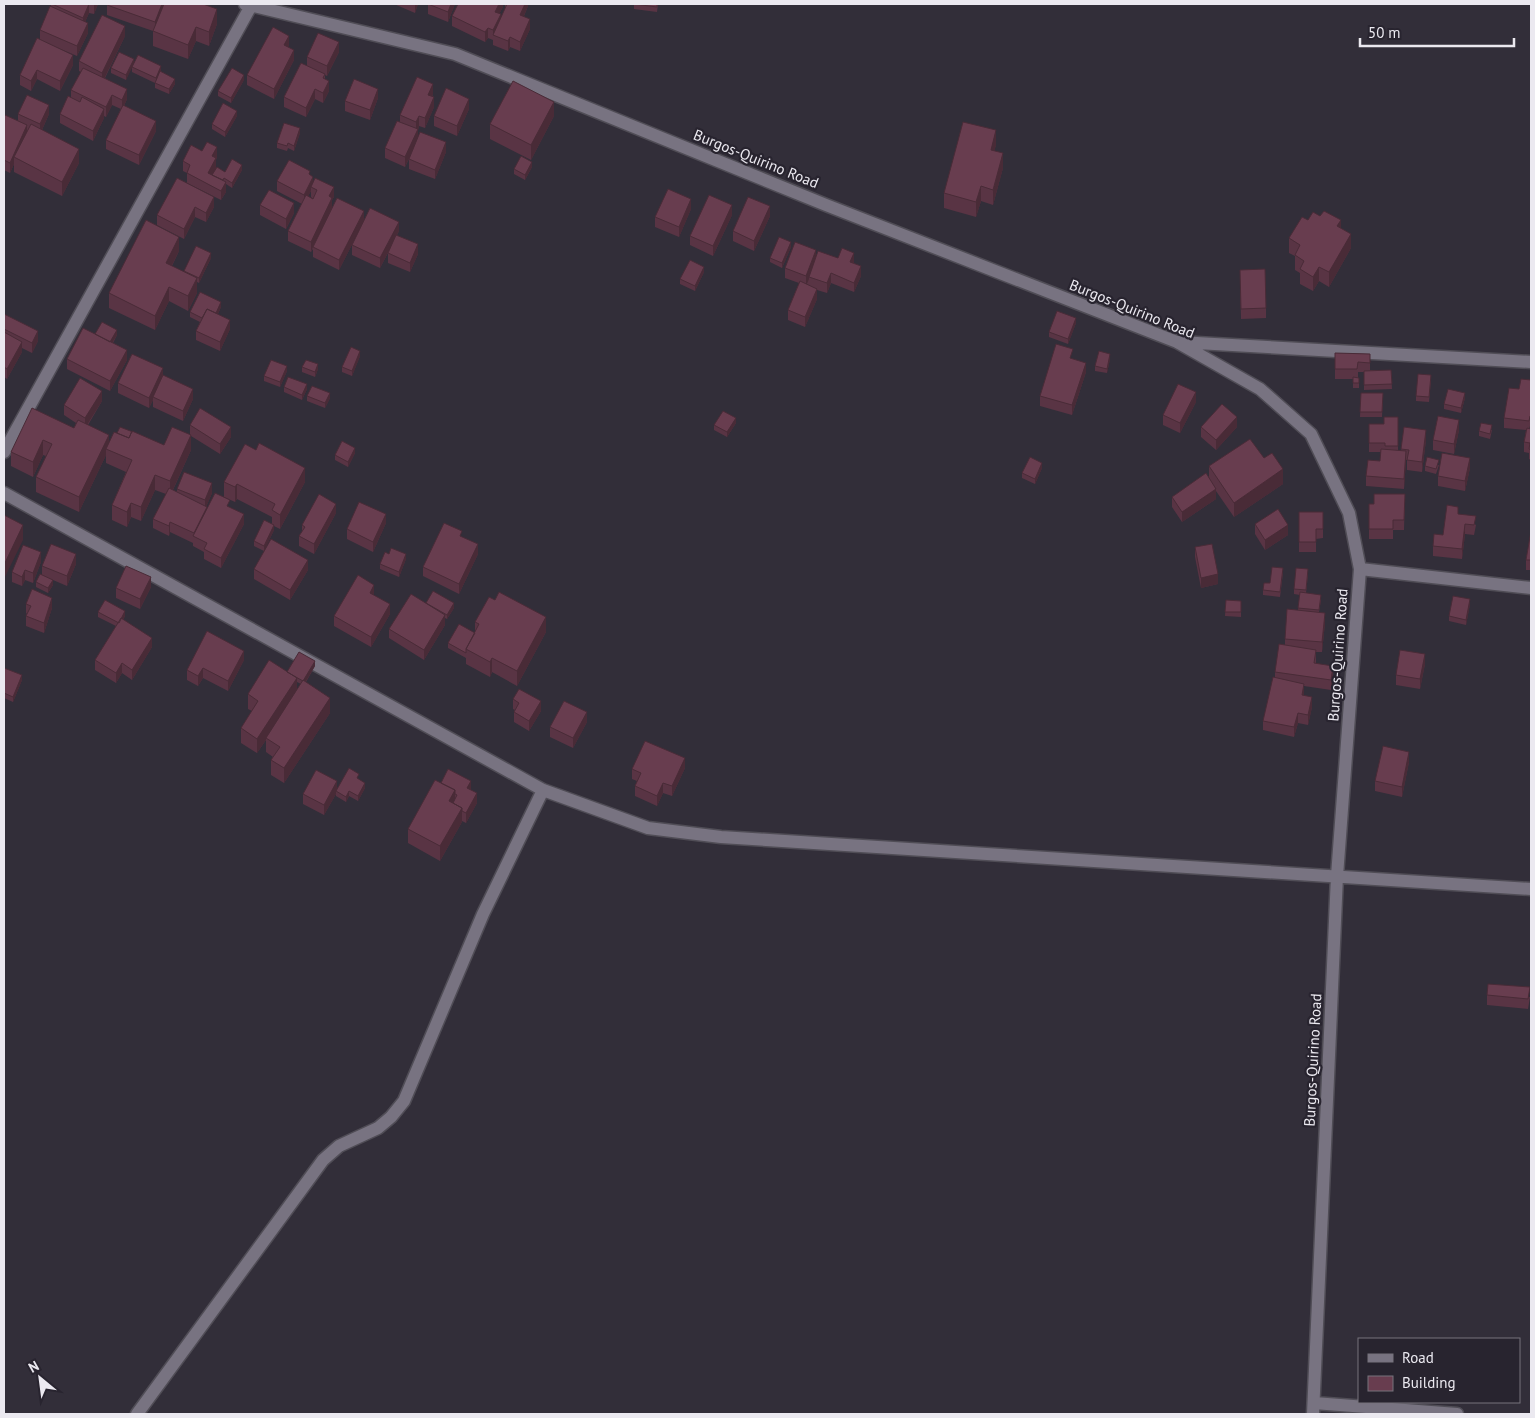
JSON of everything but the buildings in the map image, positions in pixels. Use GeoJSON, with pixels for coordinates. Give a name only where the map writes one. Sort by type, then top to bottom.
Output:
{"type":"FeatureCollection","features":[{"type":"Feature","properties":{"kind":"street","name":"Burgos-Quirino Road"},"geometry":{"type":"LineString","coordinates":[[249,4],[456,54],[826,205],[1176,342],[1260,389],[1312,434],[1349,513],[1360,569],[1337,876],[1314,1409]]}},
{"type":"Feature","properties":{"kind":"street"},"geometry":{"type":"LineString","coordinates":[[4,452],[249,4]]}},
{"type":"Feature","properties":{"kind":"street"},"geometry":{"type":"LineString","coordinates":[[1176,342],[1531,362]]}},
{"type":"Feature","properties":{"kind":"street"},"geometry":{"type":"LineString","coordinates":[[4,493],[543,790],[648,828],[721,837],[1531,889]]}},
{"type":"Feature","properties":{"kind":"street"},"geometry":{"type":"LineString","coordinates":[[1360,569],[1531,588]]}},
{"type":"Feature","properties":{"kind":"street"},"geometry":{"type":"LineString","coordinates":[[137,1414],[323,1160],[339,1146],[378,1128],[391,1117],[404,1101],[482,914],[543,790]]}},
{"type":"Feature","properties":{"kind":"street"},"geometry":{"type":"LineString","coordinates":[[1314,1409],[1457,1414]]}}]}
